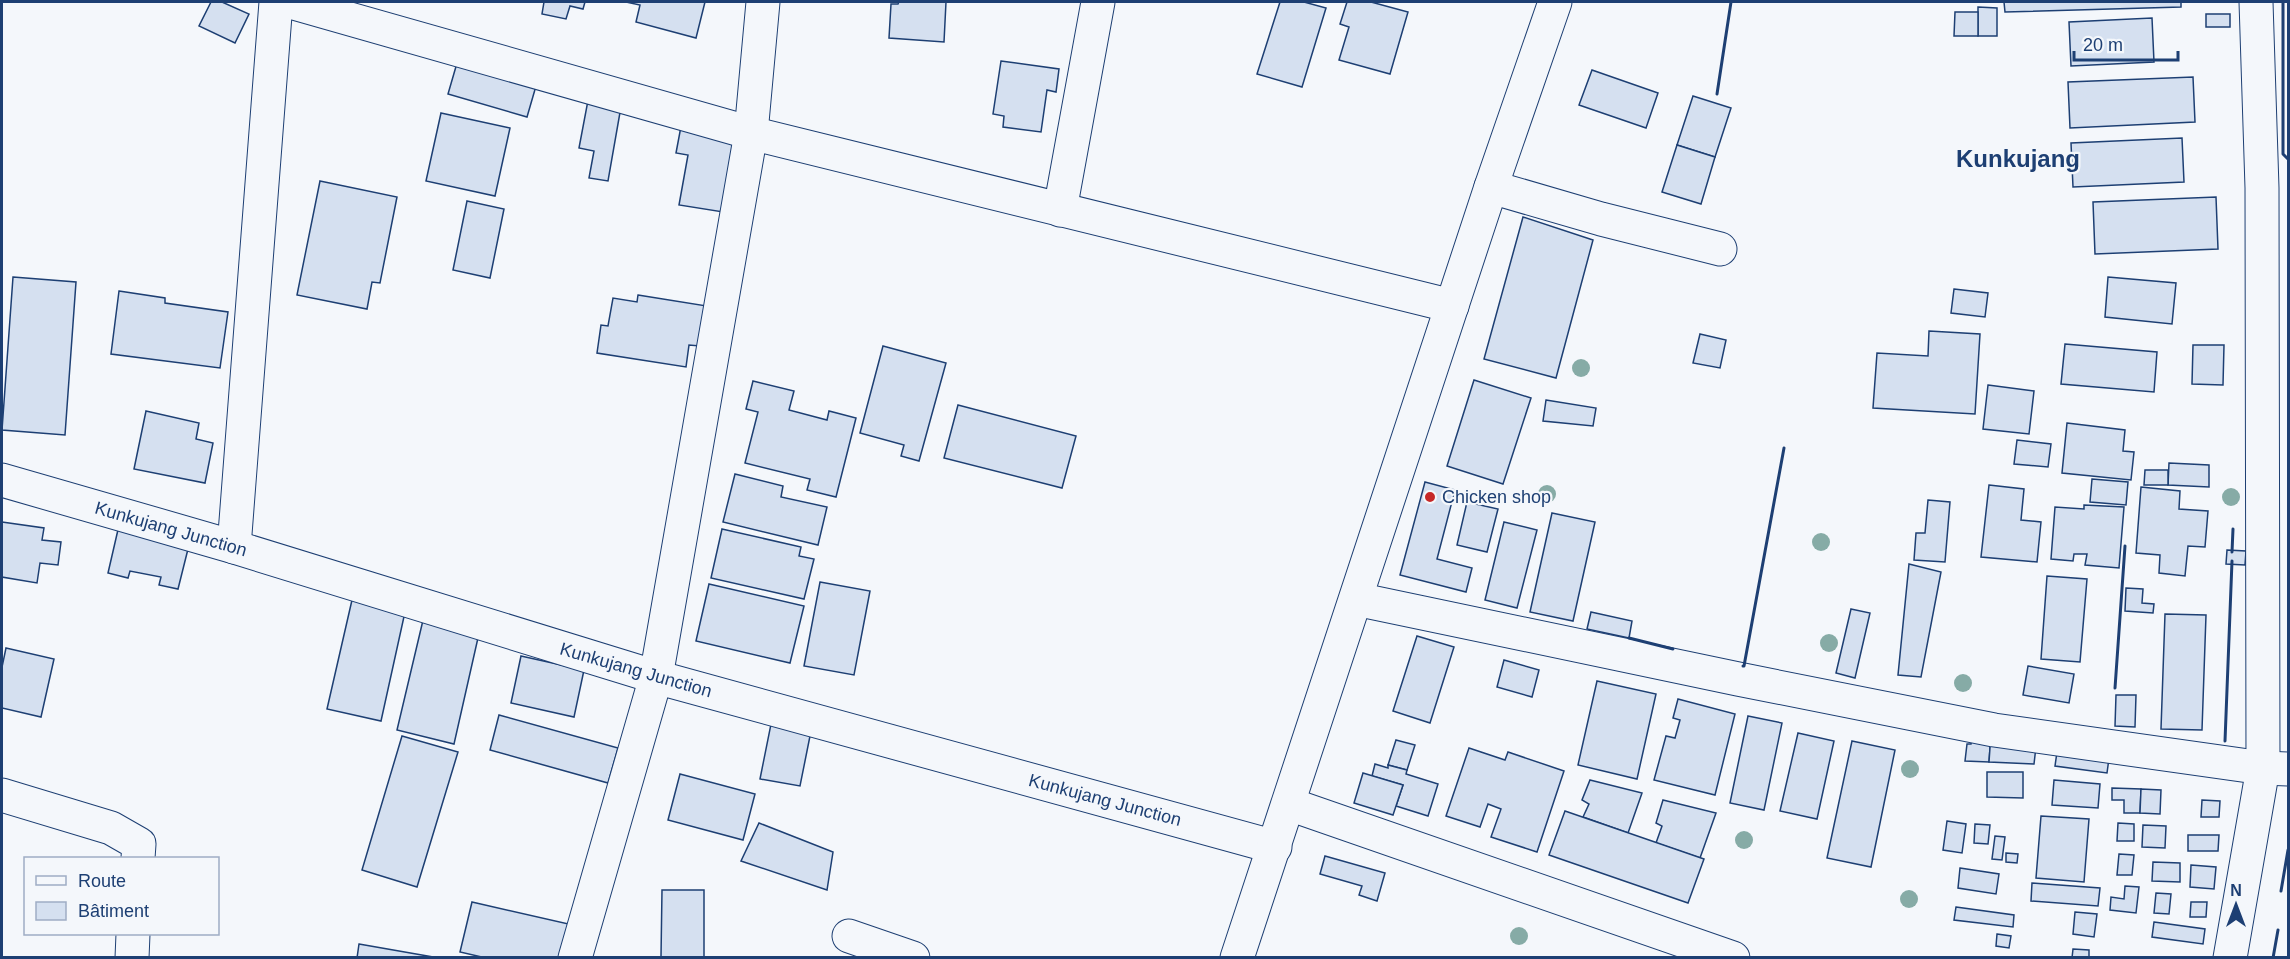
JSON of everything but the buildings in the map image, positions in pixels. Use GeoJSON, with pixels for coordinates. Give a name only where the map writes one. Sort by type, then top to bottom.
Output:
{"type":"FeatureCollection","features":[{"type":"Feature","properties":{"kind":"street"},"geometry":{"type":"LineString","coordinates":[[234,547],[276,2]]}},
{"type":"Feature","properties":{"kind":"street"},"geometry":{"type":"LineString","coordinates":[[290,2],[751,133],[1452,306]]}},
{"type":"Feature","properties":{"kind":"street"},"geometry":{"type":"LineString","coordinates":[[575,957],[656,677],[751,133],[763,2]]}},
{"type":"Feature","properties":{"kind":"street"},"geometry":{"type":"LineString","coordinates":[[1060,210],[1098,2]]}},
{"type":"Feature","properties":{"kind":"street"},"geometry":{"type":"LineString","coordinates":[[1237,957],[1491,187],[1555,2]]}},
{"type":"Feature","properties":{"kind":"street"},"geometry":{"type":"LineString","coordinates":[[2230,957],[2276,768],[2275,189],[2256,2]]}},
{"type":"Feature","properties":{"kind":"street"},"geometry":{"type":"LineString","coordinates":[[1491,187],[1601,219],[1720,249]]}},
{"type":"Feature","properties":{"kind":"street","name":"Kunkujang Junction"},"geometry":{"type":"LineString","coordinates":[[2,480],[234,547],[656,677],[1275,847]]}},
{"type":"Feature","properties":{"kind":"street"},"geometry":{"type":"LineString","coordinates":[[1356,599],[1994,730],[2276,768]]}},
{"type":"Feature","properties":{"kind":"street"},"geometry":{"type":"LineString","coordinates":[[2,795],[111,828],[139,844],[138,857]]}},
{"type":"Feature","properties":{"kind":"street"},"geometry":{"type":"LineString","coordinates":[[1289,804],[1733,957]]}},
{"type":"Feature","properties":{"kind":"street"},"geometry":{"type":"LineString","coordinates":[[132,957],[133,935]]}},
{"type":"Feature","properties":{"kind":"street"},"geometry":{"type":"LineString","coordinates":[[849,936],[913,957]]}},
{"type":"Feature","properties":{"kind":"wall"},"geometry":{"type":"LineString","coordinates":[[1717,94],[1731,2]]}},
{"type":"Feature","properties":{"kind":"wall"},"geometry":{"type":"LineString","coordinates":[[2283,2],[2283,154],[2288,159]]}},
{"type":"Feature","properties":{"kind":"wall"},"geometry":{"type":"LineString","coordinates":[[1743,666],[1784,448]]}},
{"type":"Feature","properties":{"kind":"wall"},"geometry":{"type":"LineString","coordinates":[[2232,552],[2233,529]]}},
{"type":"Feature","properties":{"kind":"wall"},"geometry":{"type":"LineString","coordinates":[[2115,688],[2125,546]]}},
{"type":"Feature","properties":{"kind":"wall"},"geometry":{"type":"LineString","coordinates":[[2225,741],[2232,561]]}},
{"type":"Feature","properties":{"kind":"wall"},"geometry":{"type":"LineString","coordinates":[[1629,638],[1673,649]]}},
{"type":"Feature","properties":{"kind":"wall"},"geometry":{"type":"LineString","coordinates":[[2281,891],[2288,850]]}},
{"type":"Feature","properties":{"kind":"wall"},"geometry":{"type":"LineString","coordinates":[[2273,958],[2278,930]]}},
{"type":"Feature","properties":{"kind":"place","name":"Chicken shop"},"geometry":{"type":"Point","coordinates":[1430,497]}},
{"type":"Feature","properties":{"kind":"district","name":"Kunkujang"},"geometry":{"type":"Point","coordinates":[2018,159]}}]}
